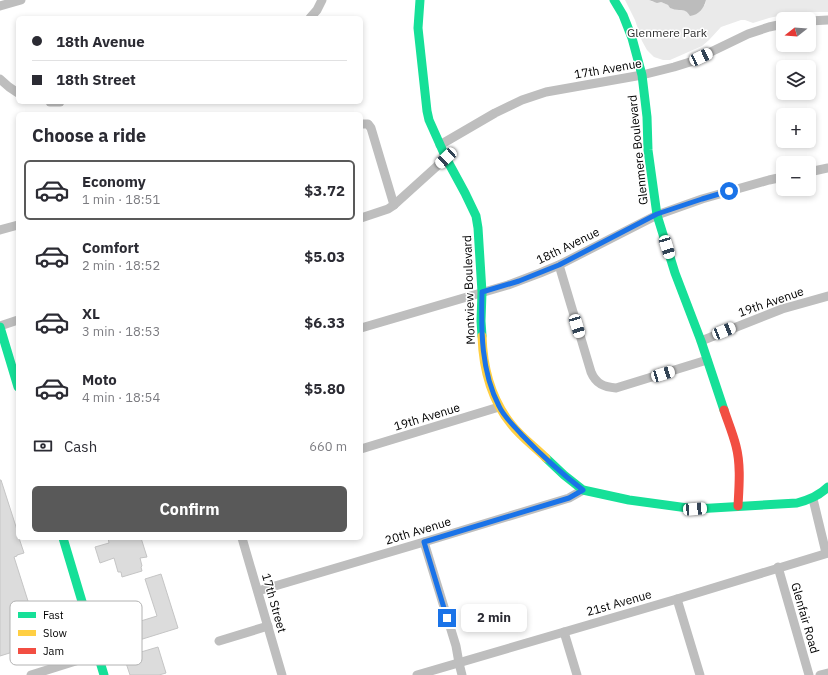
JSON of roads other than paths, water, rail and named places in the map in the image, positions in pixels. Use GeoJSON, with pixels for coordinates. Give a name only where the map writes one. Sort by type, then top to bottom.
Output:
{"type":"FeatureCollection","features":[{"type":"Feature","properties":{"kind":"street"},"geometry":{"type":"LineString","coordinates":[[0,6],[21,0]]}},
{"type":"Feature","properties":{"kind":"street"},"geometry":{"type":"LineString","coordinates":[[312,16],[322,0]]}},
{"type":"Feature","properties":{"kind":"street","name":"Montview Boulevard"},"geometry":{"type":"LineString","coordinates":[[420,0],[418,28],[427,111],[429,120],[446,158],[476,216],[482,292],[481,321],[485,368],[499,407],[512,425],[564,475],[583,490],[629,500],[695,509],[797,503],[813,499]]}},
{"type":"Feature","properties":{"kind":"street","name":"Glenmere Boulevard"},"geometry":{"type":"LineString","coordinates":[[614,0],[623,15],[632,38],[642,75],[647,117],[648,150],[657,214],[675,273],[701,341],[736,447],[739,482],[738,506]]}},
{"type":"Feature","properties":{"kind":"street"},"geometry":{"type":"LineString","coordinates":[[816,21],[828,20]]}},
{"type":"Feature","properties":{"kind":"street","name":"17th Avenue"},"geometry":{"type":"LineString","coordinates":[[440,145],[495,113],[522,100],[546,92],[642,75],[690,62],[748,34],[776,26]]}},
{"type":"Feature","properties":{"kind":"street"},"geometry":{"type":"LineString","coordinates":[[0,79],[16,92]]}},
{"type":"Feature","properties":{"kind":"street"},"geometry":{"type":"LineString","coordinates":[[363,124],[368,124],[370,128],[394,205]]}},
{"type":"Feature","properties":{"kind":"street"},"geometry":{"type":"LineString","coordinates":[[363,217],[388,209],[394,205],[446,158]]}},
{"type":"Feature","properties":{"kind":"street"},"geometry":{"type":"LineString","coordinates":[[816,171],[828,168]]}},
{"type":"Feature","properties":{"kind":"street","name":"18th Avenue"},"geometry":{"type":"LineString","coordinates":[[363,327],[508,285],[559,265],[657,214],[702,199],[776,178]]}},
{"type":"Feature","properties":{"kind":"street"},"geometry":{"type":"LineString","coordinates":[[0,230],[16,226]]}},
{"type":"Feature","properties":{"kind":"street"},"geometry":{"type":"LineString","coordinates":[[559,265],[591,372],[600,385],[609,388],[616,388],[707,360]]}},
{"type":"Feature","properties":{"kind":"street","name":"19th Avenue"},"geometry":{"type":"LineString","coordinates":[[701,341],[782,309],[828,296]]}},
{"type":"Feature","properties":{"kind":"street"},"geometry":{"type":"LineString","coordinates":[[16,321],[0,326],[16,380]]}},
{"type":"Feature","properties":{"kind":"street","name":"19th Avenue"},"geometry":{"type":"LineString","coordinates":[[363,448],[499,407]]}},
{"type":"Feature","properties":{"kind":"street"},"geometry":{"type":"LineString","coordinates":[[827,553],[813,499],[828,487]]}},
{"type":"Feature","properties":{"kind":"street","name":"20th Avenue"},"geometry":{"type":"LineString","coordinates":[[258,591],[569,498],[583,490]]}},
{"type":"Feature","properties":{"kind":"street"},"geometry":{"type":"LineString","coordinates":[[64,540],[82,601]]}},
{"type":"Feature","properties":{"kind":"street","name":"17th Street"},"geometry":{"type":"LineString","coordinates":[[243,540],[282,675]]}},
{"type":"Feature","properties":{"kind":"street"},"geometry":{"type":"LineString","coordinates":[[424,542],[456,646],[462,675]]}},
{"type":"Feature","properties":{"kind":"street","name":"21st Avenue"},"geometry":{"type":"LineString","coordinates":[[417,675],[677,599],[827,553]]}},
{"type":"Feature","properties":{"kind":"street","name":"Glenfair Road"},"geometry":{"type":"LineString","coordinates":[[778,568],[810,675]]}},
{"type":"Feature","properties":{"kind":"street"},"geometry":{"type":"LineString","coordinates":[[677,599],[700,675]]}},
{"type":"Feature","properties":{"kind":"street"},"geometry":{"type":"LineString","coordinates":[[220,641],[268,626]]}},
{"type":"Feature","properties":{"kind":"street"},"geometry":{"type":"LineString","coordinates":[[564,632],[577,675]]}},
{"type":"Feature","properties":{"kind":"street"},"geometry":{"type":"LineString","coordinates":[[31,675],[63,665]]}},
{"type":"Feature","properties":{"kind":"street"},"geometry":{"type":"LineString","coordinates":[[101,665],[104,675]]}},
{"type":"Feature","properties":{"kind":"street"},"geometry":{"type":"LineString","coordinates":[[820,675],[828,673]]}},
{"type":"Feature","properties":{"kind":"park label","name":"Glenmere Park"},"geometry":{"type":"Point","coordinates":[667,33]}}]}
